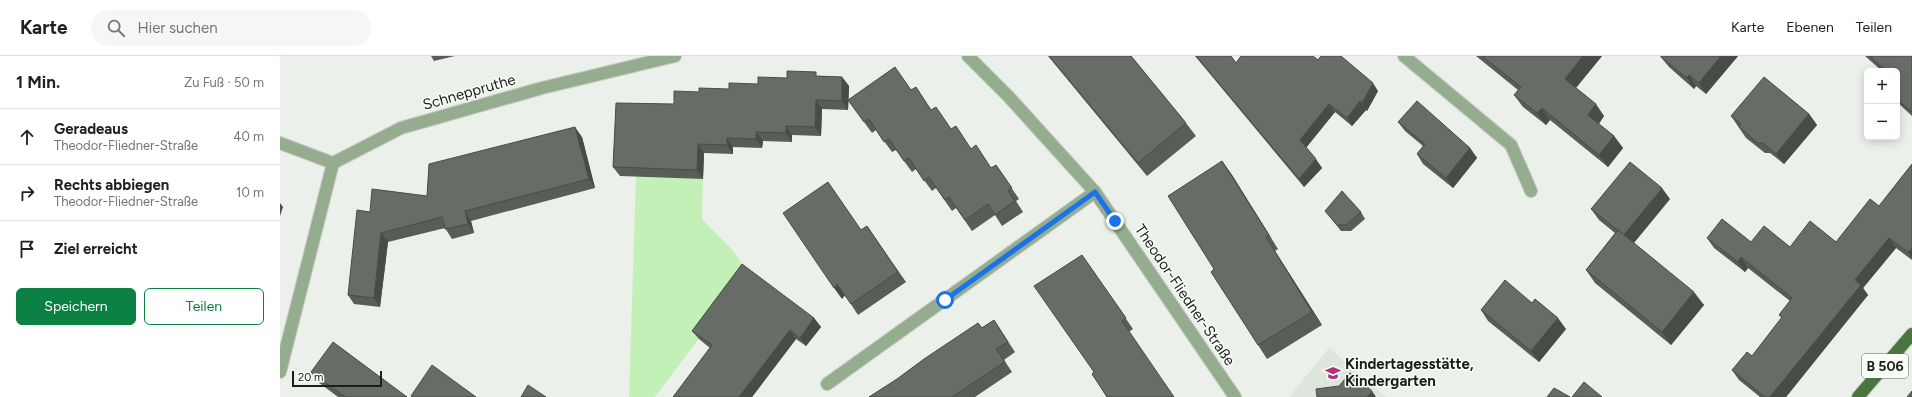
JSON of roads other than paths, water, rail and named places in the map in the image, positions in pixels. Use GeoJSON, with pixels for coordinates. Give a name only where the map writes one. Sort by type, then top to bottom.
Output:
{"type":"FeatureCollection","features":[{"type":"Feature","properties":{"kind":"main road","name":"B 506"},"geometry":{"type":"LineString","coordinates":[[1858,397],[1912,334]]}},
{"type":"Feature","properties":{"kind":"street","name":"Schneppruthe"},"geometry":{"type":"LineString","coordinates":[[334,162],[401,128],[542,88],[675,56]]}},
{"type":"Feature","properties":{"kind":"street","name":"Theodor-Fliedner-Straße"},"geometry":{"type":"LineString","coordinates":[[968,56],[1008,97],[1095,192],[1235,397]]}},
{"type":"Feature","properties":{"kind":"street"},"geometry":{"type":"LineString","coordinates":[[1404,56],[1511,145],[1531,191]]}},
{"type":"Feature","properties":{"kind":"street"},"geometry":{"type":"LineString","coordinates":[[280,143],[334,162],[280,372]]}},
{"type":"Feature","properties":{"kind":"street"},"geometry":{"type":"LineString","coordinates":[[827,384],[1095,192]]}},
{"type":"Feature","properties":{"kind":"place","name":"Kindertagesstätte, Kindergarten"},"geometry":{"type":"Point","coordinates":[1333,373]}}]}
